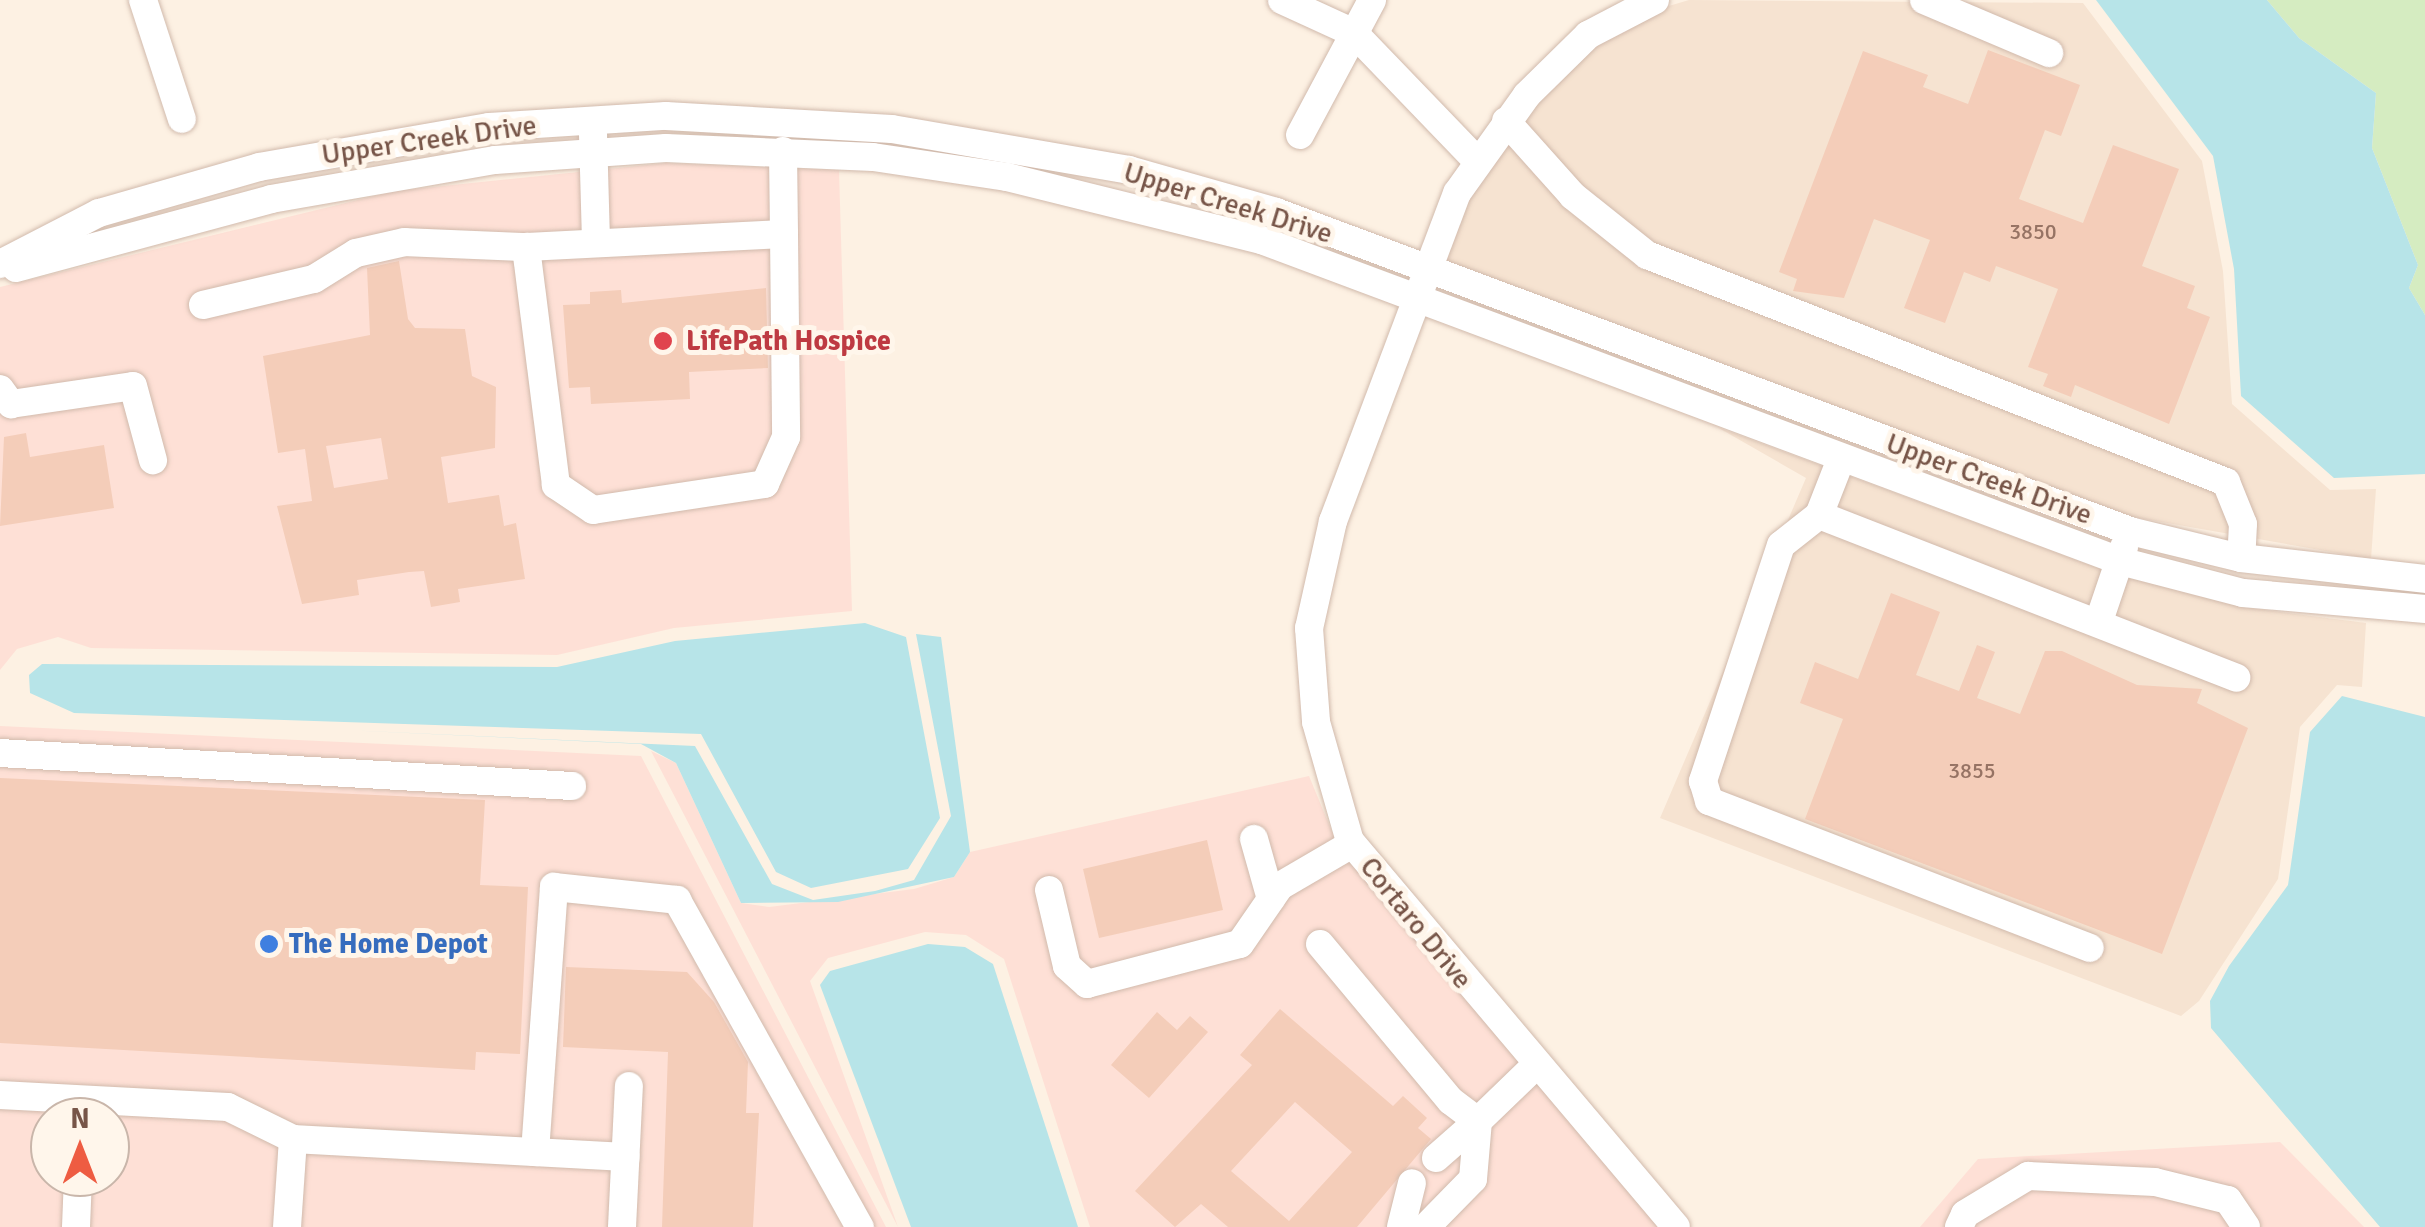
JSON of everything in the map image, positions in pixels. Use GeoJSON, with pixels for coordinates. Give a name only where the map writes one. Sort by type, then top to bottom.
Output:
{"type":"FeatureCollection","features":[{"type":"Feature","properties":{"kind":"street"},"geometry":{"type":"LineString","coordinates":[[143,0],[182,119]]}},
{"type":"Feature","properties":{"kind":"street"},"geometry":{"type":"LineString","coordinates":[[1282,0],[1354,33],[1477,160]]}},
{"type":"Feature","properties":{"kind":"street"},"geometry":{"type":"LineString","coordinates":[[1300,135],[1372,0]]}},
{"type":"Feature","properties":{"kind":"street","name":"Cortaro Drive"},"geometry":{"type":"LineString","coordinates":[[1654,0],[1588,35],[1506,121],[1477,160],[1332,520],[1309,628],[1316,722],[1352,844],[1534,1067],[1676,1227]]}},
{"type":"Feature","properties":{"kind":"street"},"geometry":{"type":"LineString","coordinates":[[1924,0],[2049,53]]}},
{"type":"Feature","properties":{"kind":"street"},"geometry":{"type":"LineString","coordinates":[[592,118],[596,242]]}},
{"type":"Feature","properties":{"kind":"street","name":"Upper Creek Drive"},"geometry":{"type":"LineString","coordinates":[[0,264],[98,213],[259,167],[592,118],[785,120],[1015,146],[1276,212],[1425,285],[1841,459],[2120,560],[2242,593],[2425,609]]}},
{"type":"Feature","properties":{"kind":"street"},"geometry":{"type":"LineString","coordinates":[[1506,121],[1573,196],[1646,255],[2226,482],[2243,524],[2241,558]]}},
{"type":"Feature","properties":{"kind":"street"},"geometry":{"type":"LineString","coordinates":[[526,248],[556,484],[593,510],[765,484],[786,436],[782,150]]}},
{"type":"Feature","properties":{"kind":"street","name":"Upper Creek Drive"},"geometry":{"type":"LineString","coordinates":[[0,272],[271,200],[594,152],[782,150],[988,174],[1124,202],[1425,285],[2130,531],[2241,558],[2425,579]]}},
{"type":"Feature","properties":{"kind":"street"},"geometry":{"type":"LineString","coordinates":[[203,305],[314,279],[356,253],[405,242],[526,248],[784,234]]}},
{"type":"Feature","properties":{"kind":"street"},"geometry":{"type":"LineString","coordinates":[[0,390],[11,404],[134,386],[153,460]]}},
{"type":"Feature","properties":{"kind":"street"},"geometry":{"type":"LineString","coordinates":[[1841,459],[1819,515],[1781,545],[1712,749],[1709,801],[2090,948]]}},
{"type":"Feature","properties":{"kind":"street"},"geometry":{"type":"LineString","coordinates":[[1819,515],[2099,621],[2236,678]]}},
{"type":"Feature","properties":{"kind":"street"},"geometry":{"type":"LineString","coordinates":[[2099,621],[2130,531]]}},
{"type":"Feature","properties":{"kind":"street"},"geometry":{"type":"LineString","coordinates":[[0,753],[572,786]]}},
{"type":"Feature","properties":{"kind":"street"},"geometry":{"type":"LineString","coordinates":[[1254,839],[1271,899]]}},
{"type":"Feature","properties":{"kind":"street"},"geometry":{"type":"LineString","coordinates":[[1049,890],[1067,966],[1087,984],[1240,944],[1271,899],[1352,844]]}},
{"type":"Feature","properties":{"kind":"street"},"geometry":{"type":"LineString","coordinates":[[536,1152],[554,887],[678,900],[860,1227]]}},
{"type":"Feature","properties":{"kind":"street"},"geometry":{"type":"LineString","coordinates":[[1320,944],[1451,1101],[1478,1121]]}},
{"type":"Feature","properties":{"kind":"street"},"geometry":{"type":"LineString","coordinates":[[1436,1158],[1534,1067]]}},
{"type":"Feature","properties":{"kind":"street"},"geometry":{"type":"LineString","coordinates":[[622,1227],[629,1086]]}},
{"type":"Feature","properties":{"kind":"street"},"geometry":{"type":"LineString","coordinates":[[0,1095],[30,1100]]}},
{"type":"Feature","properties":{"kind":"street"},"geometry":{"type":"LineString","coordinates":[[130,1108],[228,1107],[293,1138],[626,1157]]}},
{"type":"Feature","properties":{"kind":"street"},"geometry":{"type":"LineString","coordinates":[[1426,1227],[1473,1178],[1478,1121]]}},
{"type":"Feature","properties":{"kind":"street"},"geometry":{"type":"LineString","coordinates":[[287,1227],[293,1138]]}},
{"type":"Feature","properties":{"kind":"street"},"geometry":{"type":"LineString","coordinates":[[1959,1227],[1965,1214],[2028,1176],[2155,1182],[2228,1200],[2246,1227]]}},
{"type":"Feature","properties":{"kind":"street"},"geometry":{"type":"LineString","coordinates":[[1401,1227],[1412,1183]]}},
{"type":"Feature","properties":{"kind":"street"},"geometry":{"type":"LineString","coordinates":[[76,1227],[77,1197]]}},
{"type":"Feature","properties":{"kind":"shaded area"},"geometry":{"type":"Polygon","coordinates":[[[1689,0],[2083,3],[2202,161],[2223,271],[2232,404],[2330,490],[2376,489],[2371,559],[2133,517],[1428,257],[1476,166],[1615,22],[1689,0]]]}},
{"type":"Feature","properties":{"kind":"shaded area"},"geometry":{"type":"Polygon","coordinates":[[[666,163],[839,170],[852,611],[674,628],[557,655],[91,648],[58,637],[17,649],[0,670],[0,287],[395,191],[666,163]]]}},
{"type":"Feature","properties":{"kind":"shaded area"},"geometry":{"type":"Polygon","coordinates":[[[1717,427],[2117,575],[2241,607],[2366,623],[2362,687],[2337,685],[2300,727],[2278,879],[2199,1001],[2181,1016],[1660,818],[1806,478],[1717,427]]]}},
{"type":"Feature","properties":{"kind":"shaded area"},"geometry":{"type":"Polygon","coordinates":[[[0,726],[641,756],[886,1227],[0,1227],[0,726]]]}},
{"type":"Feature","properties":{"kind":"shaded area"},"geometry":{"type":"Polygon","coordinates":[[[651,751],[676,763],[741,903],[769,907],[914,889],[954,877],[970,852],[1309,776],[1340,851],[1658,1227],[1090,1227],[1004,959],[966,935],[925,932],[828,958],[810,981],[898,1227],[651,751]]]}},
{"type":"Feature","properties":{"kind":"shaded area"},"geometry":{"type":"Polygon","coordinates":[[[2280,1142],[2364,1227],[1920,1227],[1978,1159],[2280,1142]]]}},
{"type":"Feature","properties":{"kind":"green space"},"geometry":{"type":"Polygon","coordinates":[[[2267,0],[2425,0],[2425,315],[2409,288],[2418,265],[2372,148],[2376,93],[2299,38],[2267,0]]]}},
{"type":"Feature","properties":{"kind":"water"},"geometry":{"type":"Polygon","coordinates":[[[2096,0],[2267,0],[2299,38],[2376,93],[2372,148],[2418,265],[2409,288],[2425,315],[2425,474],[2334,478],[2241,396],[2234,269],[2213,156],[2096,0]]]}},
{"type":"Feature","properties":{"kind":"water"},"geometry":{"type":"Polygon","coordinates":[[[865,623],[906,637],[940,818],[908,869],[811,888],[776,872],[701,734],[74,713],[30,693],[29,675],[42,664],[557,667],[675,641],[865,623]]]}},
{"type":"Feature","properties":{"kind":"water"},"geometry":{"type":"Polygon","coordinates":[[[916,634],[941,637],[970,852],[954,877],[838,902],[741,903],[676,763],[641,744],[344,730],[695,746],[772,884],[813,900],[875,891],[914,880],[951,816],[916,634]]]}},
{"type":"Feature","properties":{"kind":"water"},"geometry":{"type":"Polygon","coordinates":[[[2342,696],[2425,717],[2425,1227],[2380,1227],[2211,1028],[2210,1001],[2229,966],[2288,885],[2310,732],[2342,696]]]}},
{"type":"Feature","properties":{"kind":"water"},"geometry":{"type":"Polygon","coordinates":[[[928,944],[965,947],[993,964],[1078,1227],[911,1227],[820,985],[830,971],[928,944]]]}},
{"type":"Feature","properties":{"kind":"building"},"geometry":{"type":"Polygon","coordinates":[[[1988,50],[2080,85],[2061,136],[2045,130],[2019,199],[2083,223],[2113,145],[2179,169],[2142,266],[2195,286],[2187,308],[2210,317],[2169,424],[2075,385],[2071,397],[2043,386],[2048,374],[2028,367],[2058,289],[1996,266],[1990,282],[1964,272],[1945,323],[1904,308],[1930,240],[1874,219],[1844,298],[1793,291],[1797,279],[1779,272],[1863,51],[1928,75],[1923,87],[1968,104],[1988,50]]]}},
{"type":"Feature","properties":{"kind":"building"},"geometry":{"type":"Polygon","coordinates":[[[399,261],[408,319],[415,328],[465,329],[472,376],[496,387],[495,448],[441,457],[448,503],[499,495],[504,526],[516,523],[525,579],[458,589],[460,602],[431,607],[424,571],[409,572],[357,580],[359,595],[302,604],[277,506],[312,501],[305,449],[278,453],[263,356],[370,335],[367,268],[399,261]],[[381,438],[326,446],[334,488],[388,479],[381,438]]]}},
{"type":"Feature","properties":{"kind":"building"},"geometry":{"type":"Polygon","coordinates":[[[766,288],[768,368],[689,372],[690,399],[591,404],[590,387],[569,388],[563,305],[590,304],[590,292],[621,290],[622,303],[766,288]]]}},
{"type":"Feature","properties":{"kind":"building"},"geometry":{"type":"Polygon","coordinates":[[[26,433],[30,457],[104,445],[114,508],[0,526],[4,437],[26,433]]]}},
{"type":"Feature","properties":{"kind":"building"},"geometry":{"type":"Polygon","coordinates":[[[1891,593],[1940,612],[1916,675],[1959,691],[1977,645],[1995,652],[1977,698],[2020,714],[2045,651],[2062,651],[2137,685],[2202,689],[2197,703],[2248,728],[2162,954],[1805,819],[1843,719],[1800,703],[1815,662],[1858,679],[1891,593]]]}},
{"type":"Feature","properties":{"kind":"building","name":"The Home Depot"},"geometry":{"type":"Polygon","coordinates":[[[0,778],[485,800],[480,885],[528,887],[520,1054],[476,1052],[475,1070],[0,1043],[0,778]]]}},
{"type":"Feature","properties":{"kind":"building"},"geometry":{"type":"Polygon","coordinates":[[[1207,840],[1223,910],[1099,938],[1083,869],[1207,840]]]}},
{"type":"Feature","properties":{"kind":"building"},"geometry":{"type":"Polygon","coordinates":[[[566,967],[687,972],[714,1002],[748,1062],[746,1113],[759,1113],[753,1227],[662,1227],[668,1052],[563,1047],[566,967]]]}},
{"type":"Feature","properties":{"kind":"building"},"geometry":{"type":"Polygon","coordinates":[[[1280,1009],[1393,1106],[1403,1096],[1427,1118],[1418,1128],[1431,1139],[1357,1227],[1228,1227],[1201,1204],[1175,1227],[1135,1191],[1252,1065],[1240,1055],[1280,1009]],[[1295,1102],[1231,1171],[1289,1221],[1352,1152],[1295,1102]]]}},
{"type":"Feature","properties":{"kind":"building"},"geometry":{"type":"Polygon","coordinates":[[[1157,1012],[1177,1030],[1190,1016],[1208,1032],[1149,1098],[1111,1065],[1157,1012]]]}},
{"type":"Feature","properties":{"kind":"place","name":"LifePath Hospice"},"geometry":{"type":"Point","coordinates":[663,341]}},
{"type":"Feature","properties":{"kind":"place","name":"The Home Depot"},"geometry":{"type":"Point","coordinates":[269,944]}}]}
